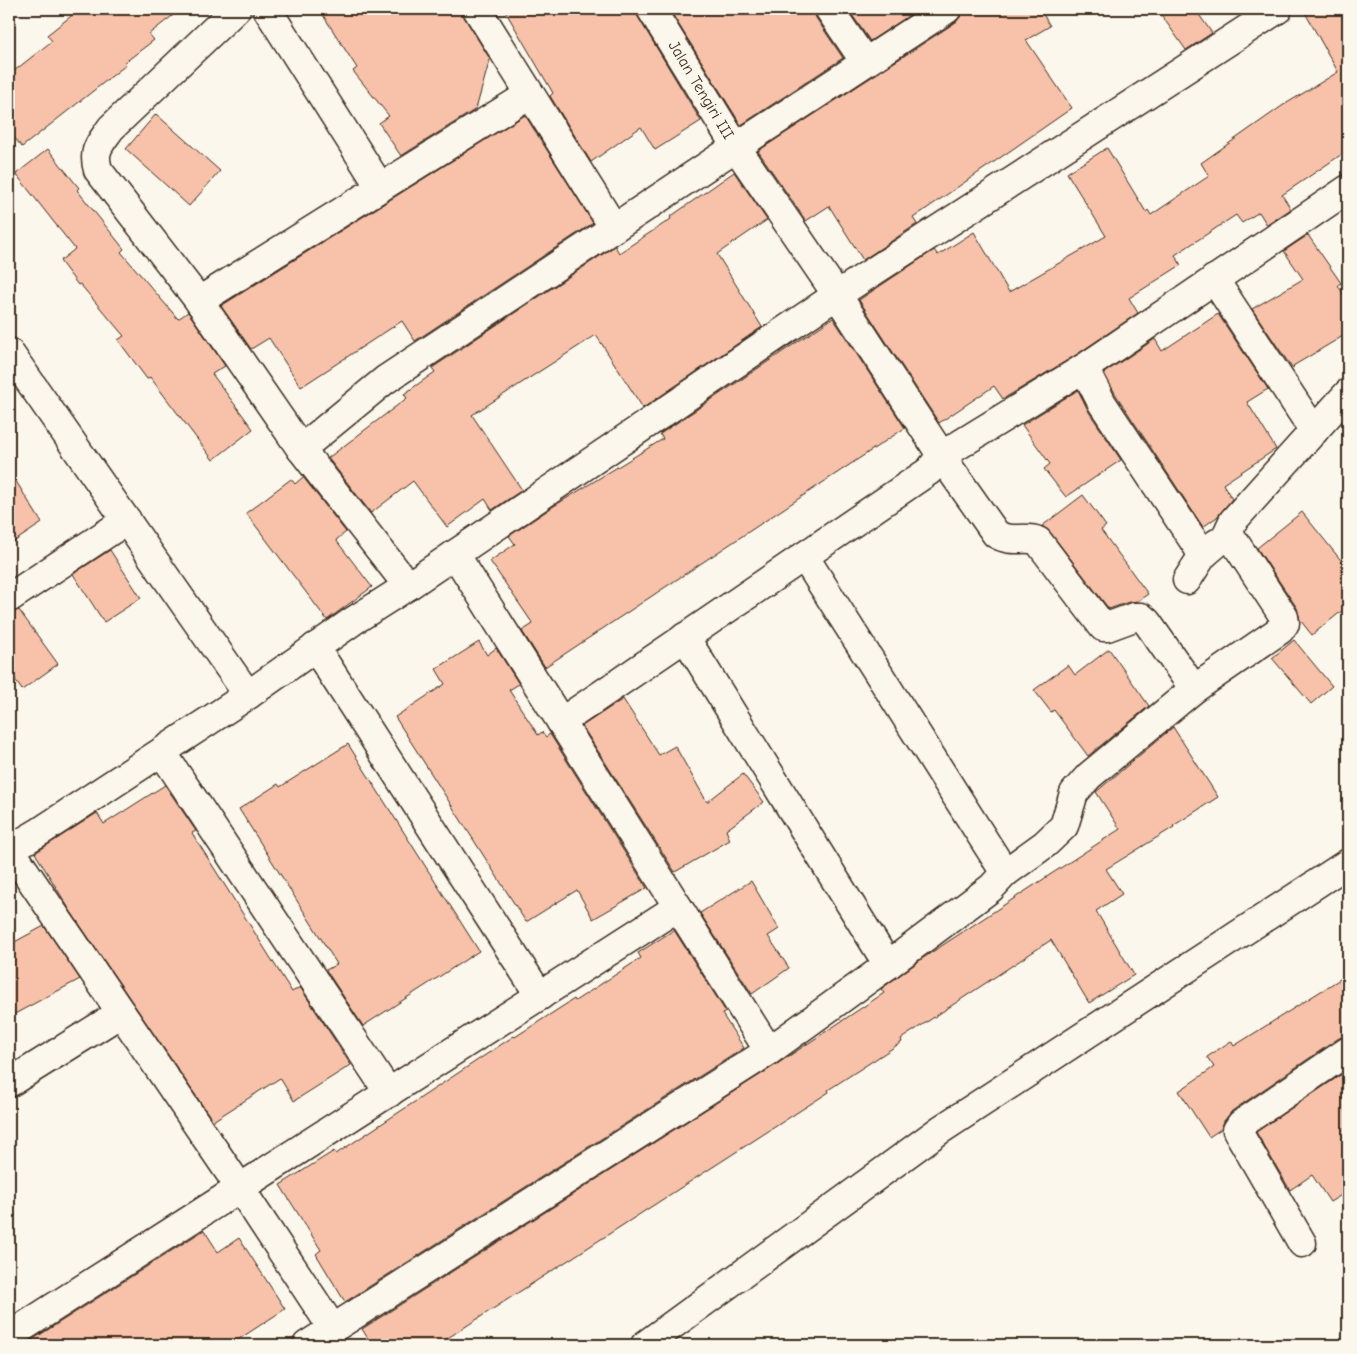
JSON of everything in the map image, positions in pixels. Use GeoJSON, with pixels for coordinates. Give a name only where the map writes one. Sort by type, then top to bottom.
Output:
{"type":"FeatureCollection","features":[{"type":"Feature","properties":{"kind":"street"},"geometry":{"type":"LineString","coordinates":[[236,9],[111,128],[96,149],[98,170],[199,300],[302,449],[408,586]]}},
{"type":"Feature","properties":{"kind":"street"},"geometry":{"type":"LineString","coordinates":[[267,9],[380,187]]}},
{"type":"Feature","properties":{"kind":"street"},"geometry":{"type":"LineString","coordinates":[[477,9],[614,228]]}},
{"type":"Feature","properties":{"kind":"street","name":"Jalan Tengiri III"},"geometry":{"type":"LineString","coordinates":[[651,9],[736,147],[837,295],[941,456],[996,534],[1012,540],[1033,539],[1038,541],[1103,627],[1107,628],[1141,617],[1194,689]]}},
{"type":"Feature","properties":{"kind":"street"},"geometry":{"type":"LineString","coordinates":[[829,9],[865,62]]}},
{"type":"Feature","properties":{"kind":"street"},"geometry":{"type":"LineString","coordinates":[[302,449],[385,380],[947,9]]}},
{"type":"Feature","properties":{"kind":"street"},"geometry":{"type":"LineString","coordinates":[[333,1329],[240,1188],[9,850],[248,695],[316,647],[837,295],[1278,9]]}},
{"type":"Feature","properties":{"kind":"street"},"geometry":{"type":"LineString","coordinates":[[199,300],[530,94]]}},
{"type":"Feature","properties":{"kind":"street"},"geometry":{"type":"LineString","coordinates":[[561,722],[929,471],[941,456],[1084,368],[1214,280],[1345,198]]}},
{"type":"Feature","properties":{"kind":"street"},"geometry":{"type":"LineString","coordinates":[[1214,280],[1314,431]]}},
{"type":"Feature","properties":{"kind":"street"},"geometry":{"type":"LineString","coordinates":[[9,352],[248,695]]}},
{"type":"Feature","properties":{"kind":"street"},"geometry":{"type":"LineString","coordinates":[[1084,368],[1102,403],[1203,555]]}},
{"type":"Feature","properties":{"kind":"street"},"geometry":{"type":"LineString","coordinates":[[307,1345],[769,1050],[888,965],[1045,844],[1064,826],[1074,793],[1088,776],[1194,689],[1280,630],[1285,623],[1284,617],[1228,532],[1233,521],[1348,393]]}},
{"type":"Feature","properties":{"kind":"street"},"geometry":{"type":"LineString","coordinates":[[9,598],[127,520]]}},
{"type":"Feature","properties":{"kind":"street"},"geometry":{"type":"LineString","coordinates":[[1187,580],[1203,555],[1229,535]]}},
{"type":"Feature","properties":{"kind":"street"},"geometry":{"type":"LineString","coordinates":[[455,554],[769,1050]]}},
{"type":"Feature","properties":{"kind":"street"},"geometry":{"type":"LineString","coordinates":[[804,556],[1005,873]]}},
{"type":"Feature","properties":{"kind":"street"},"geometry":{"type":"LineString","coordinates":[[685,637],[888,965]]}},
{"type":"Feature","properties":{"kind":"street"},"geometry":{"type":"LineString","coordinates":[[316,647],[540,996]]}},
{"type":"Feature","properties":{"kind":"street"},"geometry":{"type":"LineString","coordinates":[[162,752],[389,1092]]}},
{"type":"Feature","properties":{"kind":"street"},"geometry":{"type":"LineString","coordinates":[[645,1345],[940,1130],[1348,863]]}},
{"type":"Feature","properties":{"kind":"street"},"geometry":{"type":"LineString","coordinates":[[9,1336],[678,907]]}},
{"type":"Feature","properties":{"kind":"street"},"geometry":{"type":"LineString","coordinates":[[9,1083],[120,1013]]}},
{"type":"Feature","properties":{"kind":"street"},"geometry":{"type":"LineString","coordinates":[[1302,1243],[1237,1130],[1240,1124],[1348,1051]]}},
{"type":"Feature","properties":{"kind":"building"},"geometry":{"type":"Polygon","coordinates":[[[80,9],[181,9],[149,34],[154,40],[124,63],[126,65],[22,147],[9,131],[9,75],[52,41],[47,35],[80,9]]]}},
{"type":"Feature","properties":{"kind":"building"},"geometry":{"type":"Polygon","coordinates":[[[319,9],[462,9],[464,17],[490,59],[476,109],[401,156],[379,123],[389,116],[353,71],[357,68],[319,9]]]}},
{"type":"Feature","properties":{"kind":"building"},"geometry":{"type":"Polygon","coordinates":[[[504,9],[635,9],[701,121],[655,150],[641,127],[591,162],[550,96],[553,93],[504,9]]]}},
{"type":"Feature","properties":{"kind":"building"},"geometry":{"type":"Polygon","coordinates":[[[669,9],[814,9],[816,18],[843,58],[741,125],[669,9]]]}},
{"type":"Feature","properties":{"kind":"building"},"geometry":{"type":"Polygon","coordinates":[[[848,9],[919,9],[870,41],[848,9]]]}},
{"type":"Feature","properties":{"kind":"building"},"geometry":{"type":"Polygon","coordinates":[[[963,9],[1040,9],[1050,26],[1026,40],[1072,108],[913,218],[917,224],[863,260],[829,206],[806,221],[758,151],[956,22],[961,16],[963,9]]]}},
{"type":"Feature","properties":{"kind":"building"},"geometry":{"type":"Polygon","coordinates":[[[1157,9],[1195,9],[1212,33],[1186,50],[1157,9]]]}},
{"type":"Feature","properties":{"kind":"building"},"geometry":{"type":"Polygon","coordinates":[[[1303,9],[1348,9],[1348,150],[1282,195],[1291,209],[1267,225],[1259,212],[1242,223],[1236,215],[1175,255],[1181,265],[1129,298],[1138,313],[1076,355],[1003,399],[994,386],[939,423],[859,300],[934,250],[938,255],[974,232],[1009,292],[1106,236],[1067,173],[1107,148],[1146,212],[1148,210],[1151,215],[1209,176],[1201,163],[1282,106],[1338,72],[1303,9]]]}},
{"type":"Feature","properties":{"kind":"building"},"geometry":{"type":"Polygon","coordinates":[[[156,114],[220,171],[189,206],[126,149],[156,114]]]}},
{"type":"Feature","properties":{"kind":"building"},"geometry":{"type":"Polygon","coordinates":[[[525,115],[593,223],[415,341],[402,321],[301,387],[269,338],[251,349],[221,306],[525,115]]]}},
{"type":"Feature","properties":{"kind":"building"},"geometry":{"type":"Polygon","coordinates":[[[48,149],[79,188],[77,190],[124,249],[121,252],[178,319],[188,312],[225,366],[212,374],[253,429],[213,460],[150,377],[147,379],[118,340],[124,336],[80,284],[78,285],[60,261],[75,249],[16,174],[48,149]]]}},
{"type":"Feature","properties":{"kind":"building"},"geometry":{"type":"Polygon","coordinates":[[[734,172],[767,220],[717,254],[762,327],[643,408],[596,335],[472,415],[522,490],[492,510],[485,499],[447,527],[413,481],[371,513],[328,458],[407,398],[404,394],[435,372],[432,368],[615,246],[619,253],[671,219],[670,217],[734,172]]]}},
{"type":"Feature","properties":{"kind":"building"},"geometry":{"type":"Polygon","coordinates":[[[1308,235],[1341,283],[1338,285],[1348,303],[1348,333],[1292,368],[1252,309],[1303,279],[1284,251],[1308,235]]]}},
{"type":"Feature","properties":{"kind":"building"},"geometry":{"type":"Polygon","coordinates":[[[1218,314],[1268,389],[1247,402],[1276,449],[1223,484],[1232,499],[1217,517],[1203,527],[1116,395],[1104,373],[1155,339],[1162,351],[1218,314]]]}},
{"type":"Feature","properties":{"kind":"building"},"geometry":{"type":"Polygon","coordinates":[[[833,318],[905,428],[545,667],[522,631],[533,624],[490,561],[515,544],[509,536],[663,439],[660,434],[833,318]]]}},
{"type":"Feature","properties":{"kind":"building"},"geometry":{"type":"Polygon","coordinates":[[[1078,390],[1089,412],[1121,460],[1066,497],[1044,469],[1050,464],[1022,425],[1078,390]]]}},
{"type":"Feature","properties":{"kind":"building"},"geometry":{"type":"Polygon","coordinates":[[[9,470],[42,523],[9,545],[9,470]]]}},
{"type":"Feature","properties":{"kind":"building"},"geometry":{"type":"Polygon","coordinates":[[[303,477],[346,532],[336,540],[372,587],[327,620],[246,513],[291,479],[295,484],[303,477]]]}},
{"type":"Feature","properties":{"kind":"building"},"geometry":{"type":"Polygon","coordinates":[[[1083,495],[1106,526],[1101,530],[1148,594],[1138,601],[1109,609],[1050,532],[1042,526],[1083,495]]]}},
{"type":"Feature","properties":{"kind":"building"},"geometry":{"type":"Polygon","coordinates":[[[1302,512],[1348,569],[1348,606],[1312,635],[1300,620],[1297,608],[1257,548],[1302,512]]]}},
{"type":"Feature","properties":{"kind":"building"},"geometry":{"type":"Polygon","coordinates":[[[110,550],[141,598],[104,622],[73,574],[110,550]]]}},
{"type":"Feature","properties":{"kind":"building"},"geometry":{"type":"Polygon","coordinates":[[[19,610],[58,664],[22,690],[9,671],[9,613],[19,610]]]}},
{"type":"Feature","properties":{"kind":"building"},"geometry":{"type":"Polygon","coordinates":[[[1294,640],[1332,686],[1311,704],[1272,658],[1294,640]]]}},
{"type":"Feature","properties":{"kind":"building"},"geometry":{"type":"Polygon","coordinates":[[[479,642],[487,655],[496,648],[519,684],[509,690],[538,735],[542,732],[546,737],[550,734],[647,888],[593,919],[577,890],[526,922],[395,717],[445,684],[436,669],[479,642]]]}},
{"type":"Feature","properties":{"kind":"building"},"geometry":{"type":"Polygon","coordinates":[[[1109,649],[1149,706],[1088,756],[1054,710],[1051,712],[1034,690],[1068,665],[1075,675],[1109,649]]]}},
{"type":"Feature","properties":{"kind":"building"},"geometry":{"type":"Polygon","coordinates":[[[623,699],[659,755],[675,746],[707,802],[743,774],[764,802],[726,830],[730,840],[675,872],[582,726],[623,699]]]}},
{"type":"Feature","properties":{"kind":"building"},"geometry":{"type":"Polygon","coordinates":[[[1173,727],[1218,797],[1106,869],[1122,894],[1096,911],[1134,975],[1089,1003],[1051,940],[901,1039],[902,1042],[828,1090],[829,1092],[437,1345],[372,1345],[362,1329],[777,1064],[884,993],[881,989],[923,958],[1120,829],[1096,792],[1173,727]]]}},
{"type":"Feature","properties":{"kind":"building"},"geometry":{"type":"Polygon","coordinates":[[[348,744],[479,951],[363,1026],[326,970],[337,964],[239,809],[278,784],[280,787],[348,744]]]}},
{"type":"Feature","properties":{"kind":"building"},"geometry":{"type":"Polygon","coordinates":[[[165,785],[196,831],[192,833],[292,992],[300,987],[351,1065],[294,1101],[280,1078],[213,1121],[71,912],[35,853],[97,813],[104,824],[165,785]]]}},
{"type":"Feature","properties":{"kind":"building"},"geometry":{"type":"Polygon","coordinates":[[[751,881],[779,929],[768,936],[789,968],[752,994],[700,913],[751,881]]]}},
{"type":"Feature","properties":{"kind":"building"},"geometry":{"type":"Polygon","coordinates":[[[44,926],[80,979],[9,1017],[9,945],[44,926]]]}},
{"type":"Feature","properties":{"kind":"building"},"geometry":{"type":"Polygon","coordinates":[[[674,930],[726,1012],[722,1014],[744,1048],[345,1302],[316,1254],[321,1250],[280,1185],[334,1151],[336,1154],[514,1036],[574,999],[575,1001],[641,958],[638,953],[674,930]]]}},
{"type":"Feature","properties":{"kind":"building"},"geometry":{"type":"Polygon","coordinates":[[[1348,974],[1348,1036],[1339,1038],[1232,1111],[1224,1121],[1221,1129],[1209,1137],[1179,1091],[1214,1067],[1207,1057],[1231,1041],[1234,1046],[1348,974]]]}},
{"type":"Feature","properties":{"kind":"building"},"geometry":{"type":"Polygon","coordinates":[[[1348,1070],[1348,1191],[1330,1202],[1312,1175],[1290,1190],[1256,1132],[1348,1070]]]}},
{"type":"Feature","properties":{"kind":"building"},"geometry":{"type":"Polygon","coordinates":[[[204,1230],[218,1252],[239,1238],[285,1309],[230,1345],[24,1345],[204,1230]]]}}]}
